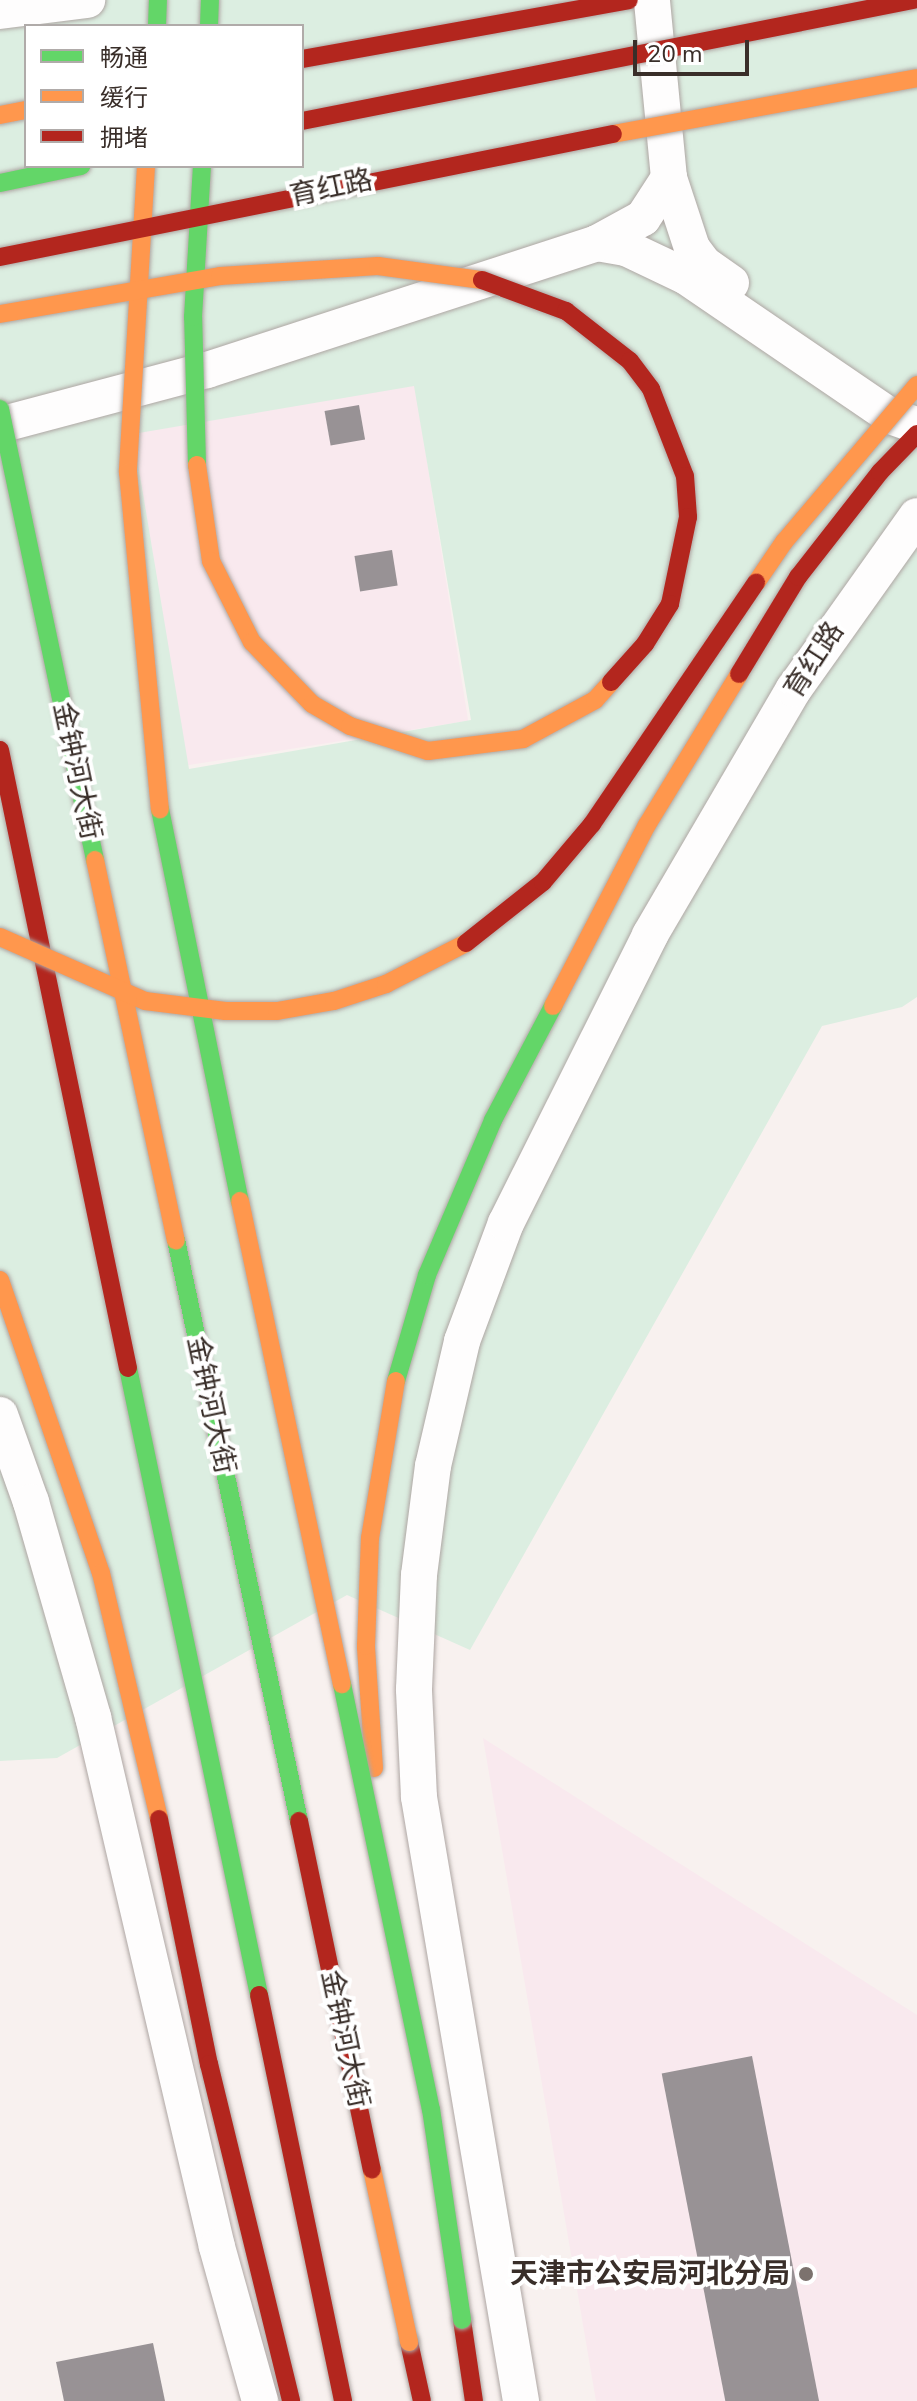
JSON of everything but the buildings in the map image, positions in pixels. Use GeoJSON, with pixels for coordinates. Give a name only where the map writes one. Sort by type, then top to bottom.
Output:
{"type":"FeatureCollection","features":[{"type":"Feature","properties":{"kind":"main road"},"geometry":{"type":"LineString","coordinates":[[157,24],[158,0]]}},
{"type":"Feature","properties":{"kind":"main road"},"geometry":{"type":"LineString","coordinates":[[209,24],[210,0]]}},
{"type":"Feature","properties":{"kind":"main road"},"geometry":{"type":"LineString","coordinates":[[304,59],[629,0]]}},
{"type":"Feature","properties":{"kind":"main road"},"geometry":{"type":"LineString","coordinates":[[304,121],[913,0]]}},
{"type":"Feature","properties":{"kind":"main road","name":"育红路"},"geometry":{"type":"LineString","coordinates":[[0,257],[425,168],[917,78]]}},
{"type":"Feature","properties":{"kind":"main road"},"geometry":{"type":"LineString","coordinates":[[0,115],[24,110]]}},
{"type":"Feature","properties":{"kind":"main road"},"geometry":{"type":"LineString","coordinates":[[0,183],[71,168]]}},
{"type":"Feature","properties":{"kind":"main road"},"geometry":{"type":"LineString","coordinates":[[146,168],[128,472],[149,731],[167,855],[431,2109],[474,2401]]}},
{"type":"Feature","properties":{"kind":"main road"},"geometry":{"type":"LineString","coordinates":[[0,314],[188,281],[195,280],[204,279],[220,276],[378,266],[463,275],[523,291],[566,311],[630,361],[651,389],[685,476],[688,517],[670,604],[645,644],[595,700],[523,739],[428,751],[350,726],[312,704],[252,642],[211,561],[200,488],[193,317],[195,287],[195,280],[196,271],[197,256],[202,168]]}},
{"type":"Feature","properties":{"kind":"main road"},"geometry":{"type":"LineString","coordinates":[[0,937],[109,989],[145,1001],[225,1011],[277,1011],[334,1001],[386,984],[454,951],[499,922],[543,882],[592,824],[784,542],[917,385]]}},
{"type":"Feature","properties":{"kind":"main road","name":"金钟河大街"},"geometry":{"type":"LineString","coordinates":[[0,409],[422,2401]]}},
{"type":"Feature","properties":{"kind":"main road"},"geometry":{"type":"LineString","coordinates":[[388,1905],[369,1716],[370,1538],[400,1359],[427,1275],[493,1120],[647,825],[798,577],[916,429]]}},
{"type":"Feature","properties":{"kind":"main road"},"geometry":{"type":"LineString","coordinates":[[0,750],[343,2401]]}},
{"type":"Feature","properties":{"kind":"main road"},"geometry":{"type":"LineString","coordinates":[[0,1280],[33,1365],[101,1573],[272,2389],[291,2401]]}},
{"type":"Feature","properties":{"kind":"main road"},"geometry":{"type":"LineString","coordinates":[[0,1303],[33,1365]]}},
{"type":"Feature","properties":{"kind":"street"},"geometry":{"type":"LineString","coordinates":[[0,11],[87,0]]}},
{"type":"Feature","properties":{"kind":"street"},"geometry":{"type":"LineString","coordinates":[[652,0],[669,178],[692,248],[704,264],[856,367],[898,400],[916,429]]}},
{"type":"Feature","properties":{"kind":"street"},"geometry":{"type":"LineString","coordinates":[[0,425],[207,370],[597,243],[643,218],[669,178]]}},
{"type":"Feature","properties":{"kind":"street"},"geometry":{"type":"LineString","coordinates":[[597,243],[626,248],[675,270],[833,379],[916,429]]}},
{"type":"Feature","properties":{"kind":"street","name":"育红路"},"geometry":{"type":"LineString","coordinates":[[521,2401],[419,1797],[414,1689],[419,1575],[433,1466],[462,1341],[506,1223],[650,935],[721,808],[842,617],[917,516]]}},
{"type":"Feature","properties":{"kind":"street"},"geometry":{"type":"LineString","coordinates":[[0,1415],[31,1502],[93,1717],[213,2232],[272,2389]]}},
{"type":"Feature","properties":{"kind":"shaded area"},"geometry":{"type":"Polygon","coordinates":[[[415,385],[468,721],[186,766],[133,430],[415,385]]]}},
{"type":"Feature","properties":{"kind":"shaded area"},"geometry":{"type":"Polygon","coordinates":[[[483,1738],[917,2015],[917,2401],[596,2401],[483,1738]]]}},
{"type":"Feature","properties":{"kind":"green space"},"geometry":{"type":"Polygon","coordinates":[[[0,0],[917,0],[917,997],[902,1007],[822,1026],[470,1650],[347,1595],[57,1758],[0,1761],[0,0]],[[414,386],[133,434],[189,769],[471,720],[414,386]]]}},
{"type":"Feature","properties":{"kind":"traffic: fast"},"geometry":{"type":"LineString","coordinates":[[157,24],[158,0]]}},
{"type":"Feature","properties":{"kind":"traffic: fast"},"geometry":{"type":"LineString","coordinates":[[209,24],[210,0]]}},
{"type":"Feature","properties":{"kind":"traffic: fast"},"geometry":{"type":"LineString","coordinates":[[0,183],[71,168]]}},
{"type":"Feature","properties":{"kind":"traffic: fast"},"geometry":{"type":"LineString","coordinates":[[197,465],[193,317],[202,168]]}},
{"type":"Feature","properties":{"kind":"traffic: fast"},"geometry":{"type":"LineString","coordinates":[[0,409],[95,860]]}},
{"type":"Feature","properties":{"kind":"traffic: fast"},"geometry":{"type":"LineString","coordinates":[[160,809],[240,1201]]}},
{"type":"Feature","properties":{"kind":"traffic: fast"},"geometry":{"type":"LineString","coordinates":[[396,1381],[427,1275],[493,1120],[553,1006]]}},
{"type":"Feature","properties":{"kind":"traffic: fast"},"geometry":{"type":"LineString","coordinates":[[176,1240],[299,1821]]}},
{"type":"Feature","properties":{"kind":"traffic: fast"},"geometry":{"type":"LineString","coordinates":[[128,1368],[259,1995]]}},
{"type":"Feature","properties":{"kind":"traffic: fast"},"geometry":{"type":"LineString","coordinates":[[342,1684],[431,2109],[462,2320]]}},
{"type":"Feature","properties":{"kind":"traffic: slow"},"geometry":{"type":"LineString","coordinates":[[613,134],[917,78]]}},
{"type":"Feature","properties":{"kind":"traffic: slow"},"geometry":{"type":"LineString","coordinates":[[0,115],[24,110]]}},
{"type":"Feature","properties":{"kind":"traffic: slow"},"geometry":{"type":"LineString","coordinates":[[146,168],[128,472],[160,809]]}},
{"type":"Feature","properties":{"kind":"traffic: slow"},"geometry":{"type":"LineString","coordinates":[[0,314],[220,276],[378,266],[482,280]]}},
{"type":"Feature","properties":{"kind":"traffic: slow"},"geometry":{"type":"LineString","coordinates":[[756,583],[784,542],[917,385]]}},
{"type":"Feature","properties":{"kind":"traffic: slow"},"geometry":{"type":"LineString","coordinates":[[197,465],[211,561],[252,642],[312,704],[350,726],[428,751],[523,739],[595,700],[611,682]]}},
{"type":"Feature","properties":{"kind":"traffic: slow"},"geometry":{"type":"LineString","coordinates":[[553,1006],[647,825],[739,674]]}},
{"type":"Feature","properties":{"kind":"traffic: slow"},"geometry":{"type":"LineString","coordinates":[[95,860],[176,1240]]}},
{"type":"Feature","properties":{"kind":"traffic: slow"},"geometry":{"type":"LineString","coordinates":[[0,937],[145,1001],[225,1011],[277,1011],[334,1001],[386,984],[466,943]]}},
{"type":"Feature","properties":{"kind":"traffic: slow"},"geometry":{"type":"LineString","coordinates":[[240,1201],[342,1684]]}},
{"type":"Feature","properties":{"kind":"traffic: slow"},"geometry":{"type":"LineString","coordinates":[[0,1280],[101,1573],[159,1819]]}},
{"type":"Feature","properties":{"kind":"traffic: slow"},"geometry":{"type":"LineString","coordinates":[[374,1768],[366,1646],[370,1538],[396,1381]]}},
{"type":"Feature","properties":{"kind":"traffic: slow"},"geometry":{"type":"LineString","coordinates":[[372,2169],[409,2342]]}},
{"type":"Feature","properties":{"kind":"traffic: jam"},"geometry":{"type":"LineString","coordinates":[[304,59],[629,0]]}},
{"type":"Feature","properties":{"kind":"traffic: jam"},"geometry":{"type":"LineString","coordinates":[[304,121],[913,0]]}},
{"type":"Feature","properties":{"kind":"traffic: jam"},"geometry":{"type":"LineString","coordinates":[[0,257],[613,134]]}},
{"type":"Feature","properties":{"kind":"traffic: jam"},"geometry":{"type":"LineString","coordinates":[[482,280],[566,311],[630,361],[651,389],[685,476],[688,517],[670,604],[645,644],[611,682]]}},
{"type":"Feature","properties":{"kind":"traffic: jam"},"geometry":{"type":"LineString","coordinates":[[739,674],[798,577],[880,472],[917,434]]}},
{"type":"Feature","properties":{"kind":"traffic: jam"},"geometry":{"type":"LineString","coordinates":[[466,943],[543,882],[592,824],[756,583]]}},
{"type":"Feature","properties":{"kind":"traffic: jam"},"geometry":{"type":"LineString","coordinates":[[0,750],[128,1368]]}},
{"type":"Feature","properties":{"kind":"traffic: jam"},"geometry":{"type":"LineString","coordinates":[[159,1819],[209,2064],[291,2401]]}},
{"type":"Feature","properties":{"kind":"traffic: jam"},"geometry":{"type":"LineString","coordinates":[[299,1821],[372,2169]]}},
{"type":"Feature","properties":{"kind":"traffic: jam"},"geometry":{"type":"LineString","coordinates":[[259,1995],[343,2401]]}},
{"type":"Feature","properties":{"kind":"traffic: jam"},"geometry":{"type":"LineString","coordinates":[[462,2320],[474,2401]]}},
{"type":"Feature","properties":{"kind":"traffic: jam"},"geometry":{"type":"LineString","coordinates":[[409,2342],[422,2401]]}},
{"type":"Feature","properties":{"kind":"place","name":"天津市公安局河北分局"},"geometry":{"type":"Point","coordinates":[806,2274]}}]}
